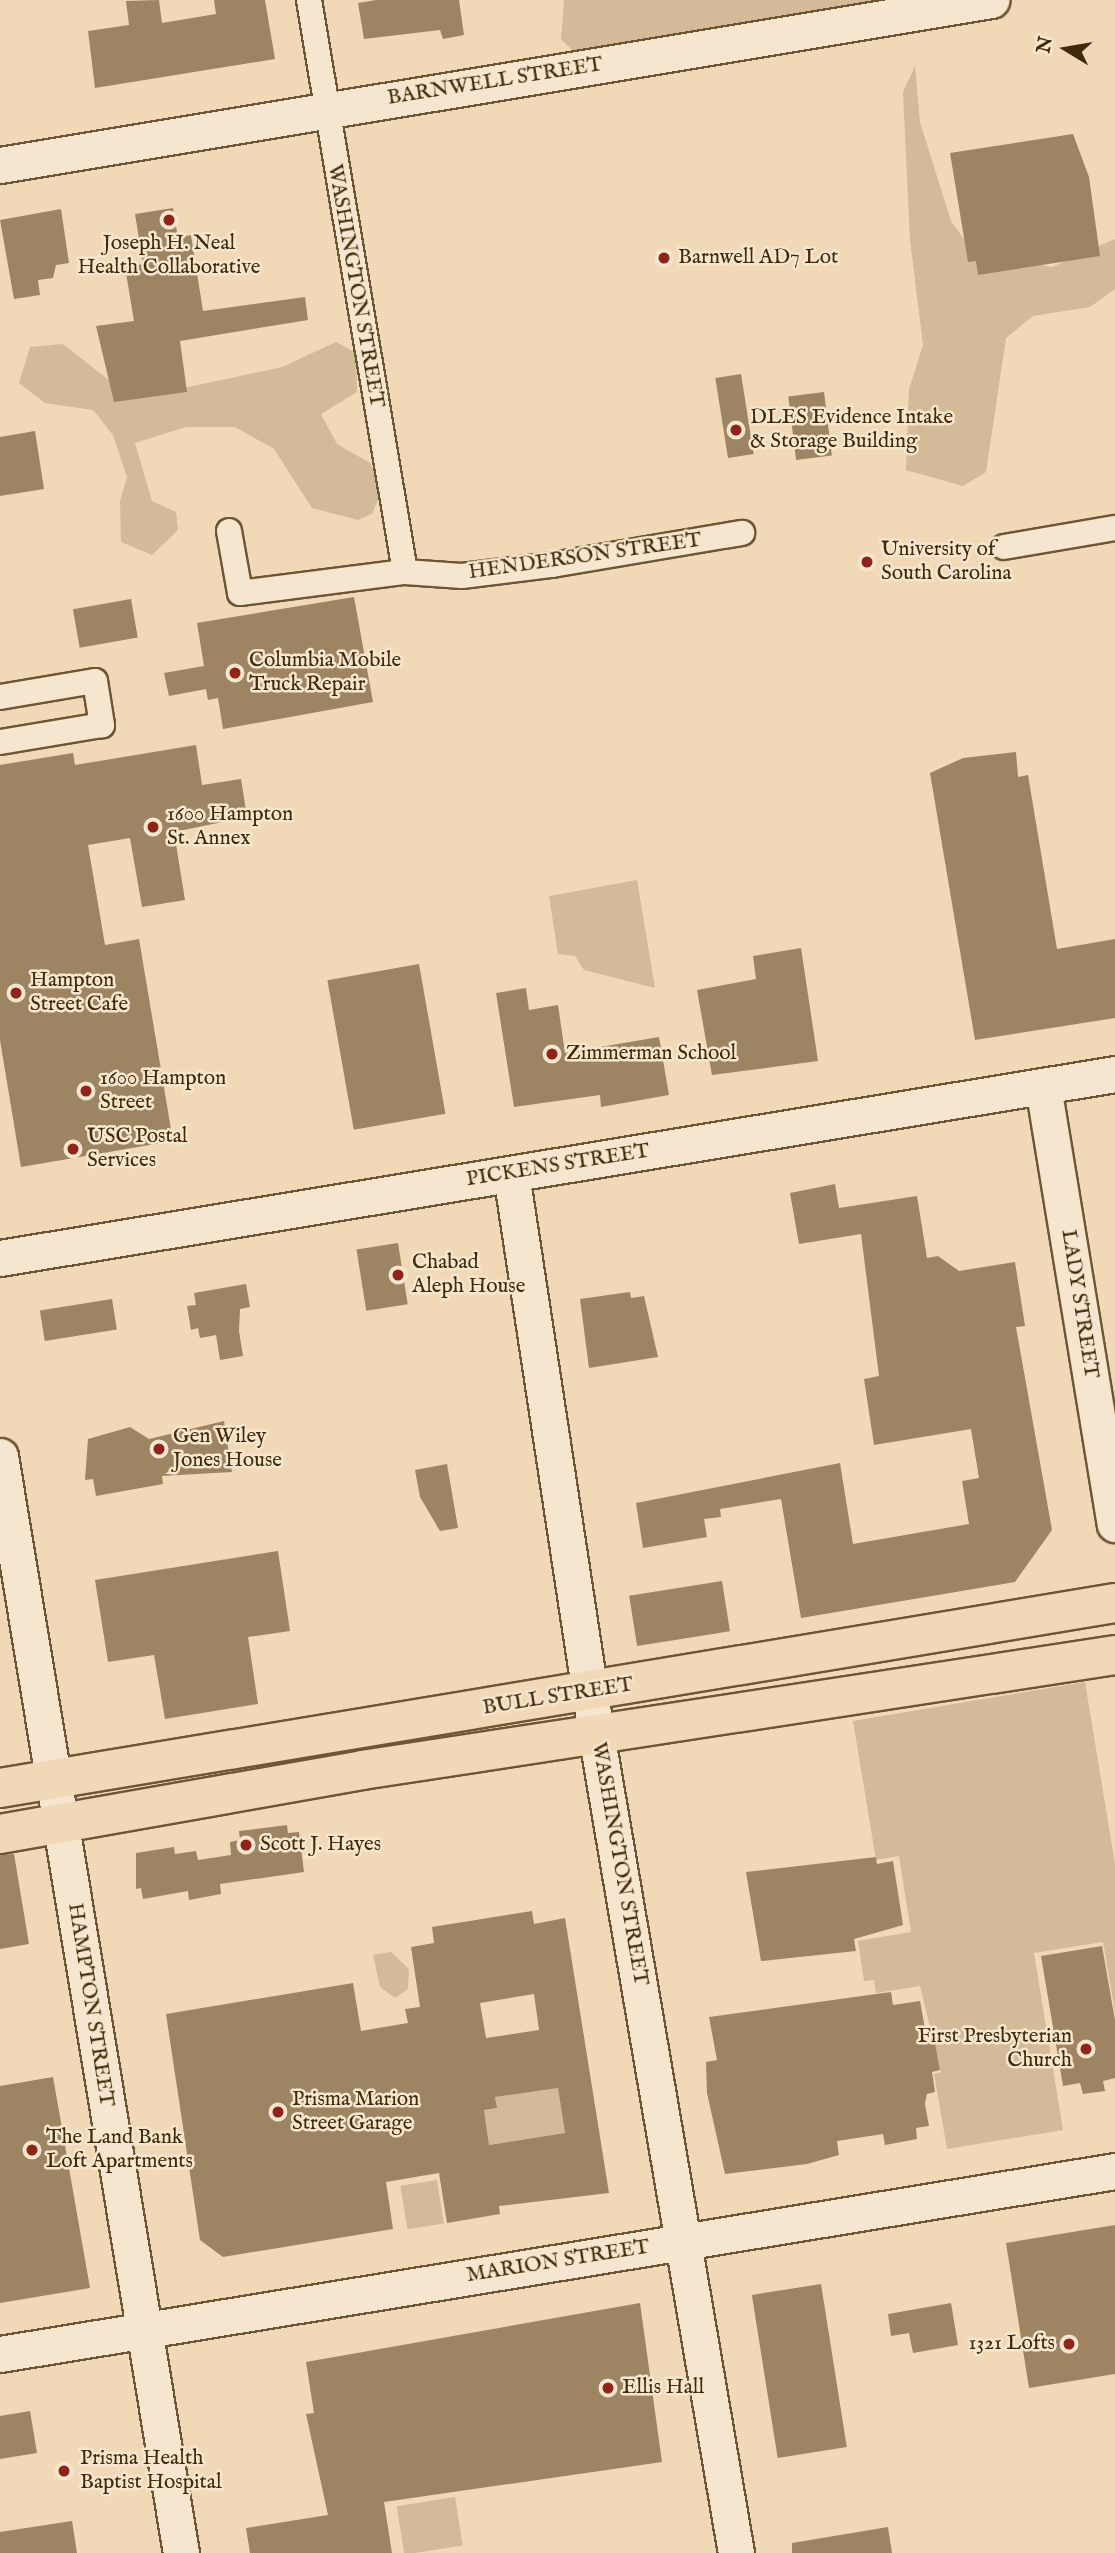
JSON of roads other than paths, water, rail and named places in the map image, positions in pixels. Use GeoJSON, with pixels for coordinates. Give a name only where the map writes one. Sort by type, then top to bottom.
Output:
{"type":"FeatureCollection","features":[{"type":"Feature","properties":{"kind":"main road","name":"BULL STREET"},"geometry":{"type":"LineString","coordinates":[[0,1788],[1115,1603]]}},
{"type":"Feature","properties":{"kind":"main road","name":"BULL STREET"},"geometry":{"type":"LineString","coordinates":[[0,1834],[596,1733],[1115,1655]]}},
{"type":"Feature","properties":{"kind":"street","name":"WASHINGTON STREET"},"geometry":{"type":"LineString","coordinates":[[309,0],[325,111],[405,572]]}},
{"type":"Feature","properties":{"kind":"street","name":"BARNWELL STREET"},"geometry":{"type":"LineString","coordinates":[[0,165],[991,0]]}},
{"type":"Feature","properties":{"kind":"street"},"geometry":{"type":"LineString","coordinates":[[1004,547],[1115,528]]}},
{"type":"Feature","properties":{"kind":"street","name":"HENDERSON STREET"},"geometry":{"type":"LineString","coordinates":[[229,531],[240,593],[405,572],[487,573],[742,533]]}},
{"type":"Feature","properties":{"kind":"street"},"geometry":{"type":"LineString","coordinates":[[0,697],[95,681],[102,725],[0,742]]}},
{"type":"Feature","properties":{"kind":"street","name":"PICKENS STREET"},"geometry":{"type":"LineString","coordinates":[[0,1258],[1115,1074]]}},
{"type":"Feature","properties":{"kind":"street","name":"LADY STREET"},"geometry":{"type":"LineString","coordinates":[[1043,1086],[1115,1524]]}},
{"type":"Feature","properties":{"kind":"street","name":"WASHINGTON STREET"},"geometry":{"type":"LineString","coordinates":[[511,1174],[596,1733],[686,2241],[736,2553]]}},
{"type":"Feature","properties":{"kind":"street","name":"HAMPTON STREET"},"geometry":{"type":"LineString","coordinates":[[0,1456],[181,2553]]}},
{"type":"Feature","properties":{"kind":"street","name":"MARION STREET"},"geometry":{"type":"LineString","coordinates":[[0,2354],[1115,2171]]}},
{"type":"Feature","properties":{"kind":"place","name":"Joseph H. Neal Health Collaborative"},"geometry":{"type":"Point","coordinates":[169,220]}},
{"type":"Feature","properties":{"kind":"place","name":"Barnwell AD7 Lot"},"geometry":{"type":"Point","coordinates":[664,258]}},
{"type":"Feature","properties":{"kind":"place","name":"DLES Evidence Intake & Storage Building"},"geometry":{"type":"Point","coordinates":[736,430]}},
{"type":"Feature","properties":{"kind":"place","name":"University of South Carolina"},"geometry":{"type":"Point","coordinates":[867,562]}},
{"type":"Feature","properties":{"kind":"place","name":"Columbia Mobile Truck Repair"},"geometry":{"type":"Point","coordinates":[235,673]}},
{"type":"Feature","properties":{"kind":"place","name":"1600 Hampton St. Annex"},"geometry":{"type":"Point","coordinates":[153,827]}},
{"type":"Feature","properties":{"kind":"place","name":"Hampton Street Cafe"},"geometry":{"type":"Point","coordinates":[16,993]}},
{"type":"Feature","properties":{"kind":"place","name":"Zimmerman School"},"geometry":{"type":"Point","coordinates":[552,1054]}},
{"type":"Feature","properties":{"kind":"place","name":"1600 Hampton Street"},"geometry":{"type":"Point","coordinates":[86,1091]}},
{"type":"Feature","properties":{"kind":"place","name":"USC Postal Services"},"geometry":{"type":"Point","coordinates":[73,1149]}},
{"type":"Feature","properties":{"kind":"place","name":"Chabad Aleph House"},"geometry":{"type":"Point","coordinates":[398,1275]}},
{"type":"Feature","properties":{"kind":"place","name":"Gen Wiley Jones House"},"geometry":{"type":"Point","coordinates":[159,1449]}},
{"type":"Feature","properties":{"kind":"place","name":"Scott J. Hayes"},"geometry":{"type":"Point","coordinates":[246,1845]}},
{"type":"Feature","properties":{"kind":"place","name":"First Presbyterian Church"},"geometry":{"type":"Point","coordinates":[1086,2049]}},
{"type":"Feature","properties":{"kind":"place","name":"Prisma Marion Street Garage"},"geometry":{"type":"Point","coordinates":[278,2112]}},
{"type":"Feature","properties":{"kind":"place","name":"The Land Bank Loft Apartments"},"geometry":{"type":"Point","coordinates":[32,2150]}},
{"type":"Feature","properties":{"kind":"place","name":"1321 Lofts"},"geometry":{"type":"Point","coordinates":[1069,2344]}},
{"type":"Feature","properties":{"kind":"place","name":"Ellis Hall"},"geometry":{"type":"Point","coordinates":[608,2388]}},
{"type":"Feature","properties":{"kind":"place","name":"Prisma Health Baptist Hospital"},"geometry":{"type":"Point","coordinates":[64,2471]}}]}
